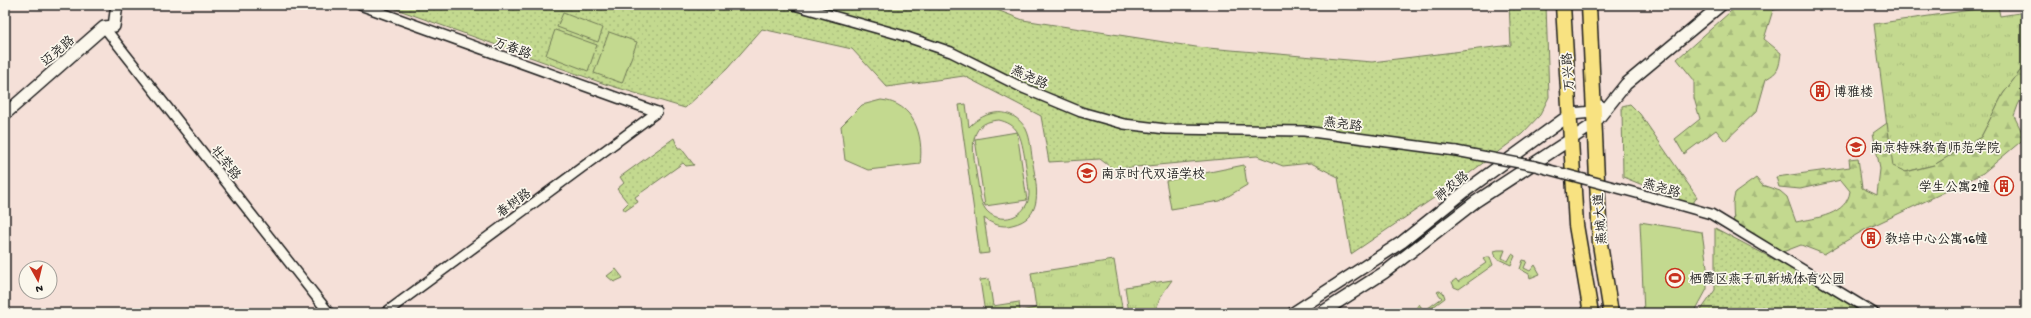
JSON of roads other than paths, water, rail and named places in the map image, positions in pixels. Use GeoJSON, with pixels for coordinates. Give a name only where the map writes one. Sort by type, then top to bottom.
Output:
{"type":"FeatureCollection","features":[{"type":"Feature","properties":{"kind":"main road","name":"万兴路"},"geometry":{"type":"LineString","coordinates":[[1563,5],[1566,75],[1571,114],[1572,138]]}},
{"type":"Feature","properties":{"kind":"main road","name":"万兴路"},"geometry":{"type":"LineString","coordinates":[[1589,5],[1594,118]]}},
{"type":"Feature","properties":{"kind":"main road","name":"燕城大道"},"geometry":{"type":"LineString","coordinates":[[1594,118],[1600,244],[1612,313]]}},
{"type":"Feature","properties":{"kind":"main road","name":"燕城大道"},"geometry":{"type":"LineString","coordinates":[[1572,138],[1576,225],[1591,313]]}},
{"type":"Feature","properties":{"kind":"street","name":"迈尧路"},"geometry":{"type":"LineString","coordinates":[[5,114],[104,28],[114,26],[117,5]]}},
{"type":"Feature","properties":{"kind":"street","name":"万春路"},"geometry":{"type":"LineString","coordinates":[[360,5],[657,112]]}},
{"type":"Feature","properties":{"kind":"street","name":"燕尧路"},"geometry":{"type":"LineString","coordinates":[[794,5],[901,35],[951,52],[1023,88],[1081,112],[1124,124],[1166,129],[1304,131],[1456,151],[1535,166],[1711,214],[1874,313]]}},
{"type":"Feature","properties":{"kind":"street"},"geometry":{"type":"LineString","coordinates":[[1321,313],[1385,272],[1475,202],[1572,138],[1594,118],[1626,84],[1721,5]]}},
{"type":"Feature","properties":{"kind":"street","name":"壮举路"},"geometry":{"type":"LineString","coordinates":[[104,28],[329,313]]}},
{"type":"Feature","properties":{"kind":"street","name":"春树路"},"geometry":{"type":"LineString","coordinates":[[385,313],[657,112]]}},
{"type":"Feature","properties":{"kind":"street"},"geometry":{"type":"LineString","coordinates":[[1571,114],[1594,118]]}},
{"type":"Feature","properties":{"kind":"street","name":"神农路"},"geometry":{"type":"LineString","coordinates":[[1293,313],[1402,242],[1468,189],[1571,114]]}},
{"type":"Feature","properties":{"kind":"place","name":"博雅楼"},"geometry":{"type":"Point","coordinates":[1820,91]}},
{"type":"Feature","properties":{"kind":"place","name":"南京特殊教育师范学院"},"geometry":{"type":"Point","coordinates":[1856,147]}},
{"type":"Feature","properties":{"kind":"place","name":"南京时代双语学校"},"geometry":{"type":"Point","coordinates":[1087,173]}},
{"type":"Feature","properties":{"kind":"place","name":"学生公寓2幢"},"geometry":{"type":"Point","coordinates":[2004,186]}},
{"type":"Feature","properties":{"kind":"place","name":"教培中心公寓16幢"},"geometry":{"type":"Point","coordinates":[1871,238]}},
{"type":"Feature","properties":{"kind":"place","name":"栖霞区燕子矶新城体育公园"},"geometry":{"type":"Point","coordinates":[1675,278]}}]}
